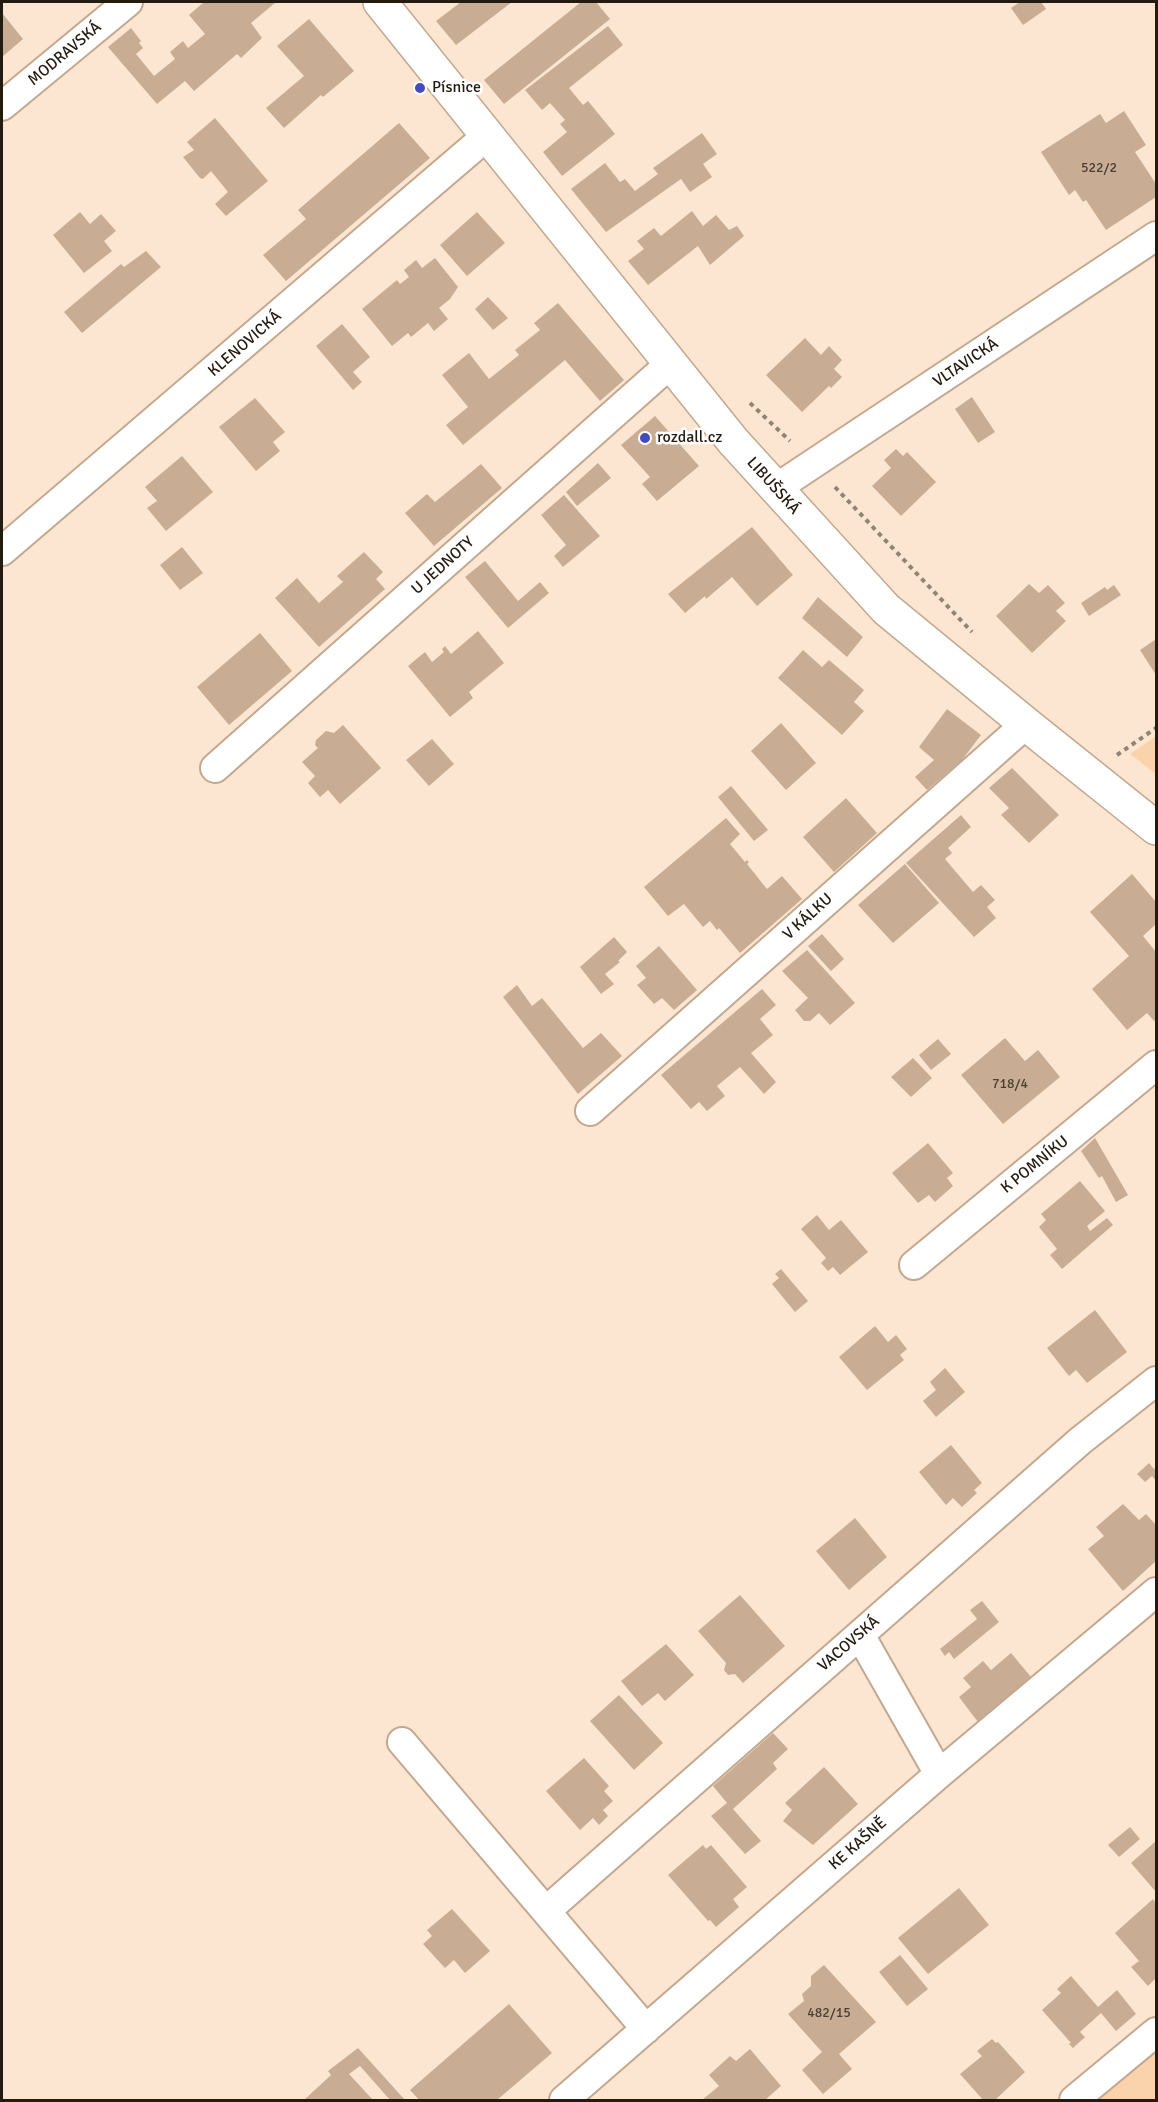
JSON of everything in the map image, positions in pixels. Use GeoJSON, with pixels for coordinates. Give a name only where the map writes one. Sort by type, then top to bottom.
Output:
{"type":"FeatureCollection","features":[{"type":"Feature","properties":{"kind":"street","name":"MODRAVSKÁ"},"geometry":{"type":"LineString","coordinates":[[2,106],[128,2]]}},
{"type":"Feature","properties":{"kind":"street","name":"LIBUŠSKÁ"},"geometry":{"type":"LineString","coordinates":[[380,2],[670,364],[776,489],[886,609],[1156,828]]}},
{"type":"Feature","properties":{"kind":"street","name":"KLENOVICKÁ"},"geometry":{"type":"LineString","coordinates":[[2,551],[488,135]]}},
{"type":"Feature","properties":{"kind":"street","name":"VLTAVICKÁ"},"geometry":{"type":"LineString","coordinates":[[776,489],[1156,236]]}},
{"type":"Feature","properties":{"kind":"street","name":"U JEDNOTY"},"geometry":{"type":"LineString","coordinates":[[215,768],[670,364]]}},
{"type":"Feature","properties":{"kind":"street","name":"V KÁLKU"},"geometry":{"type":"LineString","coordinates":[[590,1111],[1026,724]]}},
{"type":"Feature","properties":{"kind":"street","name":"K POMNÍKU"},"geometry":{"type":"LineString","coordinates":[[914,1265],[1156,1065]]}},
{"type":"Feature","properties":{"kind":"street","name":"VACOVSKÁ"},"geometry":{"type":"LineString","coordinates":[[546,1911],[1080,1442],[1156,1381]]}},
{"type":"Feature","properties":{"kind":"street","name":"KE KAŠNĚ"},"geometry":{"type":"LineString","coordinates":[[564,2100],[939,1774],[1156,1592]]}},
{"type":"Feature","properties":{"kind":"street"},"geometry":{"type":"LineString","coordinates":[[860,1635],[939,1774]]}},
{"type":"Feature","properties":{"kind":"street"},"geometry":{"type":"LineString","coordinates":[[402,1742],[645,2029]]}},
{"type":"Feature","properties":{"kind":"street"},"geometry":{"type":"LineString","coordinates":[[1074,2100],[1156,2032]]}},
{"type":"Feature","properties":{"kind":"path"},"geometry":{"type":"LineString","coordinates":[[1115,756],[1156,728]]}},
{"type":"Feature","properties":{"kind":"shaded area"},"geometry":{"type":"Polygon","coordinates":[[[1156,736],[1156,774],[1130,754],[1156,736]]]}},
{"type":"Feature","properties":{"kind":"shaded area"},"geometry":{"type":"Polygon","coordinates":[[[1156,2051],[1156,2100],[1098,2100],[1156,2051]]]}},
{"type":"Feature","properties":{"kind":"building"},"geometry":{"type":"Polygon","coordinates":[[[204,2],[276,2],[251,23],[262,38],[241,58],[237,54],[194,91],[185,81],[157,104],[108,47],[131,28],[141,41],[139,43],[143,48],[136,54],[154,76],[175,59],[170,52],[183,41],[188,48],[205,34],[189,15],[204,2]]]}},
{"type":"Feature","properties":{"kind":"building"},"geometry":{"type":"Polygon","coordinates":[[[461,2],[512,2],[456,45],[436,21],[461,2]]]}},
{"type":"Feature","properties":{"kind":"building"},"geometry":{"type":"Polygon","coordinates":[[[581,2],[596,2],[610,19],[504,104],[484,80],[581,2]]]}},
{"type":"Feature","properties":{"kind":"building"},"geometry":{"type":"Polygon","coordinates":[[[1020,2],[1041,2],[1046,9],[1023,25],[1011,8],[1020,2]]]}},
{"type":"Feature","properties":{"kind":"building"},"geometry":{"type":"Polygon","coordinates":[[[2,13],[23,39],[2,57],[2,13]]]}},
{"type":"Feature","properties":{"kind":"building"},"geometry":{"type":"Polygon","coordinates":[[[309,19],[354,71],[323,97],[321,95],[284,128],[266,108],[304,76],[277,46],[309,19]]]}},
{"type":"Feature","properties":{"kind":"building"},"geometry":{"type":"Polygon","coordinates":[[[608,26],[623,45],[569,88],[583,105],[588,101],[615,134],[562,176],[543,152],[567,132],[560,124],[565,120],[550,103],[542,110],[525,90],[608,26]]]}},
{"type":"Feature","properties":{"kind":"building"},"geometry":{"type":"Polygon","coordinates":[[[1124,111],[1146,145],[1135,152],[1156,184],[1156,197],[1106,230],[1086,200],[1083,202],[1075,190],[1069,195],[1041,152],[1100,114],[1106,123],[1124,111]]]}},
{"type":"Feature","properties":{"kind":"building"},"geometry":{"type":"Polygon","coordinates":[[[215,118],[268,181],[226,216],[215,204],[228,192],[211,171],[203,179],[200,178],[183,157],[194,150],[187,142],[215,118]]]}},
{"type":"Feature","properties":{"kind":"building"},"geometry":{"type":"Polygon","coordinates":[[[399,123],[430,158],[286,281],[263,255],[306,219],[298,210],[399,123]]]}},
{"type":"Feature","properties":{"kind":"building"},"geometry":{"type":"Polygon","coordinates":[[[702,133],[717,154],[703,164],[712,177],[690,192],[681,179],[606,232],[571,189],[605,163],[620,182],[625,179],[635,191],[658,174],[653,168],[702,133]]]}},
{"type":"Feature","properties":{"kind":"building"},"geometry":{"type":"Polygon","coordinates":[[[692,211],[703,226],[716,215],[729,230],[737,226],[744,236],[710,265],[698,246],[648,285],[628,261],[644,249],[637,241],[654,228],[661,236],[692,211]]]}},
{"type":"Feature","properties":{"kind":"building"},"geometry":{"type":"Polygon","coordinates":[[[80,212],[90,224],[101,214],[116,231],[104,241],[112,251],[84,273],[53,235],[80,212]]]}},
{"type":"Feature","properties":{"kind":"building"},"geometry":{"type":"Polygon","coordinates":[[[477,212],[505,243],[467,276],[440,245],[477,212]]]}},
{"type":"Feature","properties":{"kind":"building"},"geometry":{"type":"Polygon","coordinates":[[[146,251],[161,267],[82,333],[64,312],[121,264],[124,267],[146,251]]]}},
{"type":"Feature","properties":{"kind":"building"},"geometry":{"type":"Polygon","coordinates":[[[435,258],[458,287],[450,299],[439,308],[448,319],[434,331],[428,323],[411,337],[408,333],[392,346],[362,309],[397,280],[400,284],[409,277],[404,270],[416,260],[422,268],[435,258]]]}},
{"type":"Feature","properties":{"kind":"building"},"geometry":{"type":"Polygon","coordinates":[[[488,297],[508,318],[493,330],[475,309],[488,297]]]}},
{"type":"Feature","properties":{"kind":"building"},"geometry":{"type":"Polygon","coordinates":[[[558,303],[624,380],[600,401],[565,360],[463,445],[446,425],[468,407],[442,375],[469,353],[489,379],[519,355],[515,350],[540,330],[534,323],[558,303]]]}},
{"type":"Feature","properties":{"kind":"building"},"geometry":{"type":"Polygon","coordinates":[[[342,324],[370,357],[353,372],[362,382],[353,390],[316,346],[342,324]]]}},
{"type":"Feature","properties":{"kind":"building"},"geometry":{"type":"Polygon","coordinates":[[[805,338],[821,355],[829,346],[842,360],[834,369],[842,377],[802,412],[766,375],[805,338]]]}},
{"type":"Feature","properties":{"kind":"building"},"geometry":{"type":"Polygon","coordinates":[[[972,397],[995,432],[978,443],[955,409],[972,397]]]}},
{"type":"Feature","properties":{"kind":"building"},"geometry":{"type":"Polygon","coordinates":[[[255,398],[285,432],[273,442],[280,451],[256,471],[219,427],[255,398]]]}},
{"type":"Feature","properties":{"kind":"building"},"geometry":{"type":"Polygon","coordinates":[[[655,416],[699,466],[657,501],[642,484],[650,477],[621,445],[655,416]]]}},
{"type":"Feature","properties":{"kind":"building"},"geometry":{"type":"Polygon","coordinates":[[[896,449],[903,456],[907,452],[936,482],[901,516],[872,486],[891,468],[884,460],[896,449]]]}},
{"type":"Feature","properties":{"kind":"building"},"geometry":{"type":"Polygon","coordinates":[[[182,456],[213,492],[166,531],[147,508],[157,501],[145,487],[182,456]]]}},
{"type":"Feature","properties":{"kind":"building"},"geometry":{"type":"Polygon","coordinates":[[[598,463],[611,478],[577,506],[566,492],[598,463]]]}},
{"type":"Feature","properties":{"kind":"building"},"geometry":{"type":"Polygon","coordinates":[[[481,464],[502,488],[434,546],[405,513],[427,494],[435,502],[481,464]]]}},
{"type":"Feature","properties":{"kind":"building"},"geometry":{"type":"Polygon","coordinates":[[[564,495],[600,536],[563,567],[554,556],[566,545],[541,515],[564,495]]]}},
{"type":"Feature","properties":{"kind":"building"},"geometry":{"type":"Polygon","coordinates":[[[752,527],[793,575],[757,606],[732,577],[685,613],[668,594],[752,527]]]}},
{"type":"Feature","properties":{"kind":"building"},"geometry":{"type":"Polygon","coordinates":[[[182,547],[203,573],[180,590],[160,565],[182,547]]]}},
{"type":"Feature","properties":{"kind":"building"},"geometry":{"type":"Polygon","coordinates":[[[364,552],[383,572],[376,579],[385,589],[319,647],[275,598],[297,578],[319,603],[343,582],[337,576],[364,552]]]}},
{"type":"Feature","properties":{"kind":"building"},"geometry":{"type":"Polygon","coordinates":[[[485,561],[518,601],[540,582],[549,593],[508,628],[465,577],[485,561]]]}},
{"type":"Feature","properties":{"kind":"building"},"geometry":{"type":"Polygon","coordinates":[[[1029,584],[1039,593],[1048,585],[1065,603],[1056,611],[1066,621],[1032,653],[996,616],[1029,584]]]}},
{"type":"Feature","properties":{"kind":"building"},"geometry":{"type":"Polygon","coordinates":[[[1114,585],[1121,595],[1089,616],[1081,603],[1105,587],[1107,590],[1114,585]]]}},
{"type":"Feature","properties":{"kind":"building"},"geometry":{"type":"Polygon","coordinates":[[[818,597],[863,637],[847,657],[802,618],[818,597]]]}},
{"type":"Feature","properties":{"kind":"building"},"geometry":{"type":"Polygon","coordinates":[[[478,631],[504,663],[469,692],[473,698],[450,717],[408,666],[425,652],[432,662],[444,652],[442,649],[445,646],[451,654],[478,631]]]}},
{"type":"Feature","properties":{"kind":"building"},"geometry":{"type":"Polygon","coordinates":[[[260,633],[292,671],[229,725],[197,687],[260,633]]]}},
{"type":"Feature","properties":{"kind":"building"},"geometry":{"type":"Polygon","coordinates":[[[1156,639],[1156,675],[1140,650],[1156,639]]]}},
{"type":"Feature","properties":{"kind":"building"},"geometry":{"type":"Polygon","coordinates":[[[803,650],[822,667],[829,660],[864,690],[854,702],[864,711],[842,735],[778,678],[803,650]]]}},
{"type":"Feature","properties":{"kind":"building"},"geometry":{"type":"Polygon","coordinates":[[[947,709],[981,735],[962,760],[927,790],[915,777],[934,760],[919,747],[947,709]]]}},
{"type":"Feature","properties":{"kind":"building"},"geometry":{"type":"Polygon","coordinates":[[[781,723],[816,763],[786,790],[751,751],[781,723]]]}},
{"type":"Feature","properties":{"kind":"building"},"geometry":{"type":"Polygon","coordinates":[[[343,725],[381,768],[340,804],[328,790],[320,797],[308,783],[315,776],[302,762],[318,748],[315,745],[316,740],[326,731],[334,733],[343,725]]]}},
{"type":"Feature","properties":{"kind":"building"},"geometry":{"type":"Polygon","coordinates":[[[432,739],[454,764],[429,786],[406,760],[432,739]]]}},
{"type":"Feature","properties":{"kind":"building"},"geometry":{"type":"Polygon","coordinates":[[[1012,768],[1059,815],[1029,843],[1001,815],[1009,808],[989,788],[1012,768]]]}},
{"type":"Feature","properties":{"kind":"building"},"geometry":{"type":"Polygon","coordinates":[[[731,786],[768,830],[754,841],[718,797],[731,786]]]}},
{"type":"Feature","properties":{"kind":"building"},"geometry":{"type":"Polygon","coordinates":[[[846,798],[877,833],[834,872],[803,837],[846,798]]]}},
{"type":"Feature","properties":{"kind":"building"},"geometry":{"type":"Polygon","coordinates":[[[961,815],[971,827],[948,848],[952,853],[945,859],[973,892],[981,885],[995,900],[987,907],[996,918],[974,937],[906,863],[961,815]]]}},
{"type":"Feature","properties":{"kind":"building"},"geometry":{"type":"Polygon","coordinates":[[[726,818],[740,834],[730,844],[745,862],[747,860],[749,862],[747,864],[767,889],[782,876],[802,899],[740,953],[719,928],[717,930],[710,921],[703,927],[684,904],[668,916],[644,887],[726,818]]]}},
{"type":"Feature","properties":{"kind":"building"},"geometry":{"type":"Polygon","coordinates":[[[905,864],[939,903],[893,943],[858,905],[905,864]]]}},
{"type":"Feature","properties":{"kind":"building"},"geometry":{"type":"Polygon","coordinates":[[[1132,874],[1156,902],[1156,924],[1143,936],[1156,952],[1156,1019],[1154,1021],[1147,1013],[1127,1030],[1092,989],[1129,956],[1090,912],[1132,874]]]}},
{"type":"Feature","properties":{"kind":"building"},"geometry":{"type":"Polygon","coordinates":[[[822,934],[844,959],[831,971],[808,946],[822,934]]]}},
{"type":"Feature","properties":{"kind":"building"},"geometry":{"type":"Polygon","coordinates":[[[614,937],[627,952],[618,961],[620,962],[605,974],[614,984],[601,994],[580,967],[614,937]]]}},
{"type":"Feature","properties":{"kind":"building"},"geometry":{"type":"Polygon","coordinates":[[[659,946],[697,990],[674,1010],[662,998],[654,1004],[637,985],[646,978],[636,966],[659,946]]]}},
{"type":"Feature","properties":{"kind":"building"},"geometry":{"type":"Polygon","coordinates":[[[807,950],[855,1003],[830,1025],[819,1013],[810,1021],[804,1021],[795,1010],[808,998],[782,971],[807,950]]]}},
{"type":"Feature","properties":{"kind":"building"},"geometry":{"type":"Polygon","coordinates":[[[517,985],[532,1006],[542,998],[583,1048],[601,1033],[622,1056],[578,1094],[503,997],[517,985]]]}},
{"type":"Feature","properties":{"kind":"building"},"geometry":{"type":"Polygon","coordinates":[[[762,989],[776,1005],[760,1019],[773,1035],[751,1053],[776,1082],[764,1094],[740,1067],[717,1086],[725,1096],[707,1111],[699,1102],[691,1109],[661,1075],[762,989]]]}},
{"type":"Feature","properties":{"kind":"building"},"geometry":{"type":"Polygon","coordinates":[[[1005,1038],[1025,1061],[1038,1050],[1060,1077],[1003,1124],[961,1075],[1005,1038]]]}},
{"type":"Feature","properties":{"kind":"building"},"geometry":{"type":"Polygon","coordinates":[[[938,1039],[951,1054],[931,1070],[919,1055],[938,1039]]]}},
{"type":"Feature","properties":{"kind":"building"},"geometry":{"type":"Polygon","coordinates":[[[913,1058],[932,1078],[911,1097],[891,1077],[913,1058]]]}},
{"type":"Feature","properties":{"kind":"building"},"geometry":{"type":"Polygon","coordinates":[[[1095,1138],[1128,1195],[1116,1202],[1102,1176],[1099,1178],[1081,1151],[1095,1138]]]}},
{"type":"Feature","properties":{"kind":"building"},"geometry":{"type":"Polygon","coordinates":[[[928,1143],[953,1173],[947,1178],[953,1186],[935,1202],[929,1195],[918,1203],[892,1173],[928,1143]]]}},
{"type":"Feature","properties":{"kind":"building"},"geometry":{"type":"Polygon","coordinates":[[[1080,1181],[1105,1211],[1087,1226],[1090,1231],[1107,1218],[1113,1225],[1062,1269],[1050,1255],[1057,1249],[1039,1227],[1046,1220],[1041,1214],[1080,1181]]]}},
{"type":"Feature","properties":{"kind":"building"},"geometry":{"type":"Polygon","coordinates":[[[817,1215],[829,1230],[841,1220],[868,1252],[840,1275],[833,1267],[828,1271],[821,1263],[826,1258],[801,1229],[817,1215]]]}},
{"type":"Feature","properties":{"kind":"building"},"geometry":{"type":"Polygon","coordinates":[[[781,1269],[808,1301],[795,1312],[772,1284],[779,1278],[775,1274],[781,1269]]]}},
{"type":"Feature","properties":{"kind":"building"},"geometry":{"type":"Polygon","coordinates":[[[1095,1310],[1127,1352],[1087,1383],[1076,1370],[1069,1376],[1047,1348],[1095,1310]]]}},
{"type":"Feature","properties":{"kind":"building"},"geometry":{"type":"Polygon","coordinates":[[[875,1326],[888,1342],[896,1335],[907,1349],[900,1355],[904,1360],[867,1390],[839,1357],[875,1326]]]}},
{"type":"Feature","properties":{"kind":"building"},"geometry":{"type":"Polygon","coordinates":[[[945,1368],[965,1392],[936,1417],[923,1401],[936,1390],[930,1382],[945,1368]]]}},
{"type":"Feature","properties":{"kind":"building"},"geometry":{"type":"Polygon","coordinates":[[[951,1445],[982,1483],[974,1490],[977,1493],[962,1507],[953,1498],[946,1505],[919,1472],[951,1445]]]}},
{"type":"Feature","properties":{"kind":"building"},"geometry":{"type":"Polygon","coordinates":[[[1149,1463],[1154,1469],[1156,1467],[1156,1481],[1152,1476],[1145,1482],[1137,1474],[1149,1463]]]}},
{"type":"Feature","properties":{"kind":"building"},"geometry":{"type":"Polygon","coordinates":[[[1123,1504],[1139,1520],[1146,1514],[1156,1525],[1156,1561],[1123,1591],[1088,1549],[1104,1536],[1096,1527],[1123,1504]]]}},
{"type":"Feature","properties":{"kind":"building"},"geometry":{"type":"Polygon","coordinates":[[[855,1518],[887,1557],[849,1590],[816,1551],[855,1518]]]}},
{"type":"Feature","properties":{"kind":"building"},"geometry":{"type":"Polygon","coordinates":[[[740,1595],[785,1646],[743,1683],[735,1674],[728,1675],[724,1670],[726,1663],[698,1631],[740,1595]]]}},
{"type":"Feature","properties":{"kind":"building"},"geometry":{"type":"Polygon","coordinates":[[[982,1601],[999,1622],[954,1659],[949,1652],[945,1656],[940,1649],[977,1619],[970,1610],[982,1601]]]}},
{"type":"Feature","properties":{"kind":"building"},"geometry":{"type":"Polygon","coordinates":[[[666,1644],[694,1675],[665,1701],[658,1693],[642,1706],[621,1681],[666,1644]]]}},
{"type":"Feature","properties":{"kind":"building"},"geometry":{"type":"Polygon","coordinates":[[[1011,1653],[1031,1677],[978,1722],[959,1697],[971,1687],[963,1678],[983,1661],[991,1670],[1011,1653]]]}},
{"type":"Feature","properties":{"kind":"building"},"geometry":{"type":"Polygon","coordinates":[[[619,1695],[663,1743],[634,1770],[590,1721],[619,1695]]]}},
{"type":"Feature","properties":{"kind":"building"},"geometry":{"type":"Polygon","coordinates":[[[773,1733],[788,1749],[773,1763],[777,1769],[733,1809],[761,1841],[745,1854],[711,1816],[727,1803],[713,1786],[773,1733]]]}},
{"type":"Feature","properties":{"kind":"building"},"geometry":{"type":"Polygon","coordinates":[[[584,1758],[609,1786],[604,1791],[613,1801],[603,1810],[608,1816],[599,1825],[593,1818],[580,1830],[546,1791],[584,1758]]]}},
{"type":"Feature","properties":{"kind":"building"},"geometry":{"type":"Polygon","coordinates":[[[824,1767],[858,1804],[813,1845],[783,1821],[792,1810],[785,1803],[824,1767]]]}},
{"type":"Feature","properties":{"kind":"building"},"geometry":{"type":"Polygon","coordinates":[[[1130,1827],[1140,1839],[1119,1857],[1108,1845],[1130,1827]]]}},
{"type":"Feature","properties":{"kind":"building"},"geometry":{"type":"Polygon","coordinates":[[[1156,1841],[1156,1892],[1131,1863],[1156,1841]]]}},
{"type":"Feature","properties":{"kind":"building"},"geometry":{"type":"Polygon","coordinates":[[[703,1845],[706,1849],[711,1845],[747,1887],[733,1899],[739,1907],[716,1927],[710,1920],[708,1921],[668,1875],[703,1845]]]}},
{"type":"Feature","properties":{"kind":"building"},"geometry":{"type":"Polygon","coordinates":[[[959,1888],[989,1925],[928,1974],[898,1938],[959,1888]]]}},
{"type":"Feature","properties":{"kind":"building"},"geometry":{"type":"Polygon","coordinates":[[[1153,1899],[1156,1903],[1156,1978],[1148,1986],[1131,1967],[1139,1961],[1115,1933],[1153,1899]]]}},
{"type":"Feature","properties":{"kind":"building"},"geometry":{"type":"Polygon","coordinates":[[[452,1909],[490,1951],[465,1973],[454,1960],[445,1968],[423,1944],[432,1936],[427,1930],[452,1909]]]}},
{"type":"Feature","properties":{"kind":"building"},"geometry":{"type":"Polygon","coordinates":[[[900,1955],[928,1989],[907,2006],[879,1972],[900,1955]]]}},
{"type":"Feature","properties":{"kind":"building"},"geometry":{"type":"Polygon","coordinates":[[[824,1965],[876,2022],[839,2054],[852,2069],[823,2094],[802,2070],[822,2052],[788,2014],[804,2001],[802,1994],[811,1986],[811,1976],[824,1965]]]}},
{"type":"Feature","properties":{"kind":"building"},"geometry":{"type":"Polygon","coordinates":[[[1071,1976],[1098,2007],[1117,1990],[1136,2014],[1116,2031],[1101,2013],[1080,2032],[1085,2037],[1073,2048],[1042,2010],[1061,1993],[1057,1989],[1071,1976]]]}},
{"type":"Feature","properties":{"kind":"building"},"geometry":{"type":"Polygon","coordinates":[[[509,2004],[552,2053],[497,2100],[419,2100],[410,2090],[509,2004]]]}},
{"type":"Feature","properties":{"kind":"building"},"geometry":{"type":"Polygon","coordinates":[[[992,2039],[998,2042],[1025,2072],[995,2100],[983,2100],[960,2074],[982,2056],[977,2051],[992,2039]]]}},
{"type":"Feature","properties":{"kind":"building"},"geometry":{"type":"Polygon","coordinates":[[[358,2048],[405,2100],[390,2100],[360,2066],[349,2074],[373,2100],[304,2100],[331,2075],[328,2071],[358,2048]]]}},
{"type":"Feature","properties":{"kind":"building"},"geometry":{"type":"Polygon","coordinates":[[[750,2049],[781,2086],[765,2100],[702,2100],[719,2086],[709,2075],[730,2056],[736,2061],[750,2049]]]}},
{"type":"Feature","properties":{"kind":"place","name":"Písnice"},"geometry":{"type":"Point","coordinates":[420,88]}},
{"type":"Feature","properties":{"kind":"place","name":"rozdall.cz"},"geometry":{"type":"Point","coordinates":[645,438]}}]}
